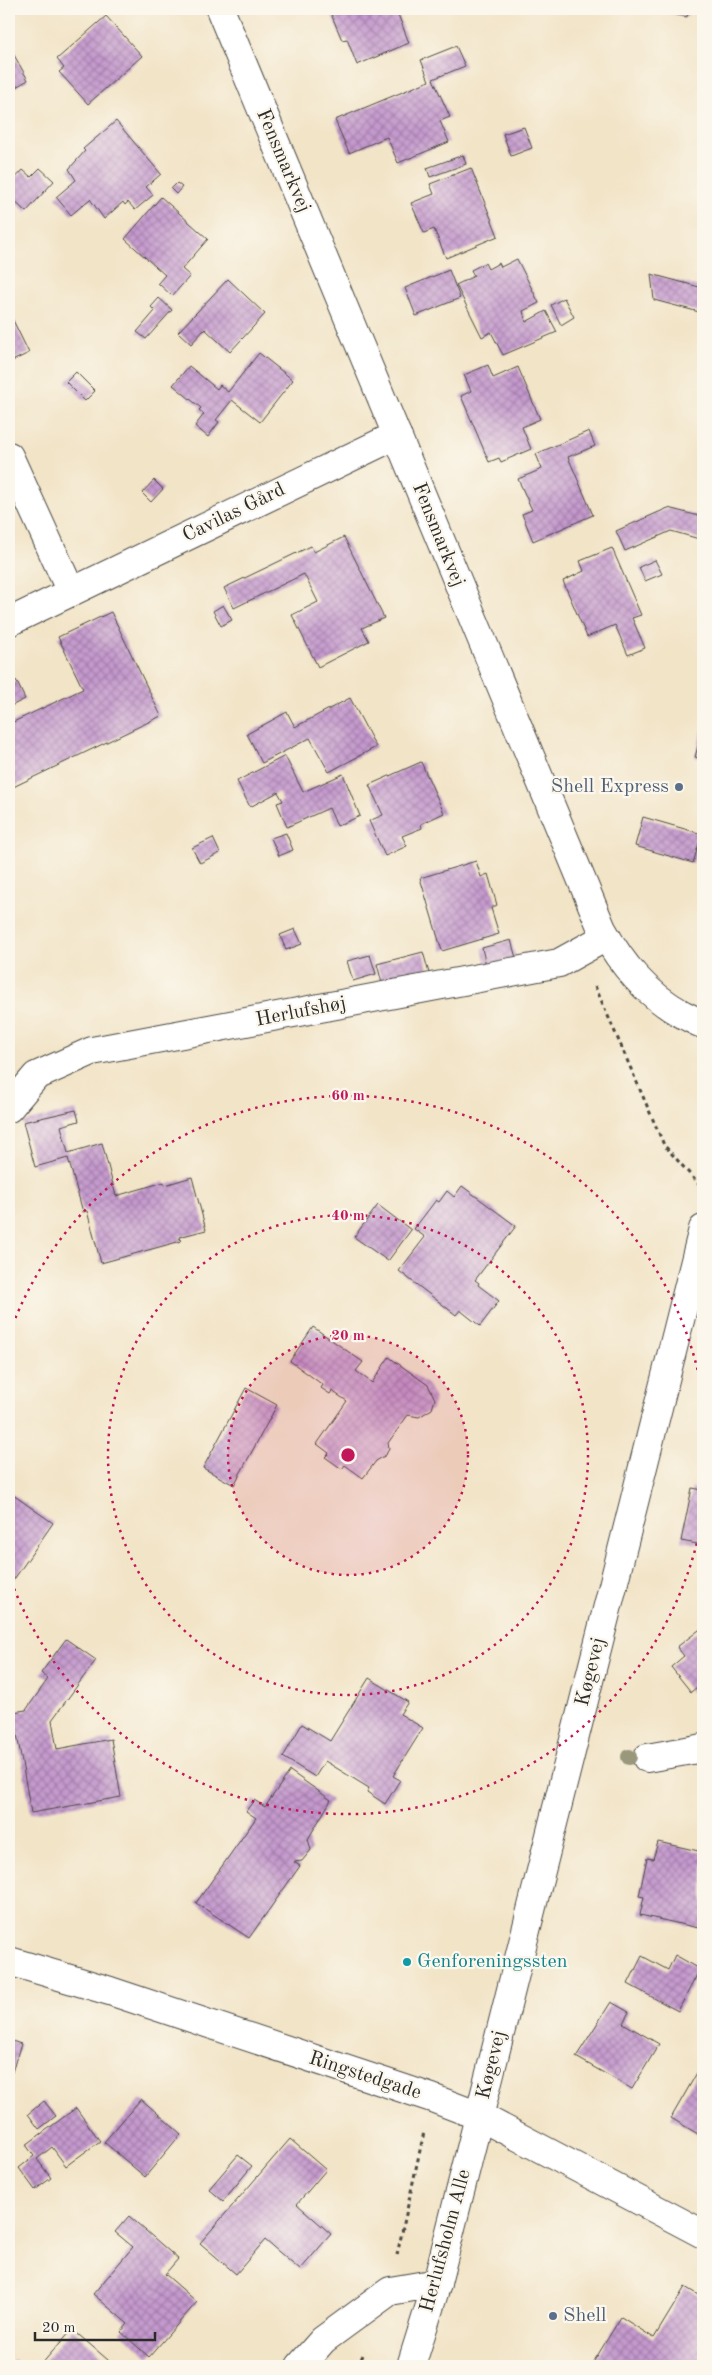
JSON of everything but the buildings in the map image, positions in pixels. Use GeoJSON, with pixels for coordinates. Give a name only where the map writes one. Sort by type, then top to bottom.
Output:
{"type":"FeatureCollection","features":[{"type":"Feature","properties":{"kind":"street","name":"Fensmarkvej"},"geometry":{"type":"LineString","coordinates":[[220,9],[522,739],[606,937],[624,964],[644,988],[670,1007],[703,1024]]}},
{"type":"Feature","properties":{"kind":"street","name":"Cavilas Gård"},"geometry":{"type":"LineString","coordinates":[[9,622],[397,435]]}},
{"type":"Feature","properties":{"kind":"street"},"geometry":{"type":"LineString","coordinates":[[9,456],[71,592]]}},
{"type":"Feature","properties":{"kind":"street","name":"Herlufshøj"},"geometry":{"type":"LineString","coordinates":[[9,1108],[36,1076],[92,1051],[560,963],[606,937]]}},
{"type":"Feature","properties":{"kind":"street","name":"Køgevej"},"geometry":{"type":"LineString","coordinates":[[479,2116],[703,1229]]}},
{"type":"Feature","properties":{"kind":"street"},"geometry":{"type":"LineString","coordinates":[[647,1758],[703,1748]]}},
{"type":"Feature","properties":{"kind":"street","name":"Ringstedgade"},"geometry":{"type":"LineString","coordinates":[[9,1961],[110,1991],[432,2098],[479,2116],[703,2234]]}},
{"type":"Feature","properties":{"kind":"street","name":"Herlufsholm Alle"},"geometry":{"type":"LineString","coordinates":[[411,2366],[437,2283],[479,2116]]}},
{"type":"Feature","properties":{"kind":"street"},"geometry":{"type":"LineString","coordinates":[[300,2366],[323,2340],[390,2291],[437,2283]]}},
{"type":"Feature","properties":{"kind":"path"},"geometry":{"type":"LineString","coordinates":[[580,952],[664,1145],[703,1189]]}},
{"type":"Feature","properties":{"kind":"path"},"geometry":{"type":"LineString","coordinates":[[390,2291],[432,2098]]}},
{"type":"Feature","properties":{"kind":"path"},"geometry":{"type":"LineString","coordinates":[[358,2366],[365,2350]]}},
{"type":"Feature","properties":{"kind":"place","name":"Shell Express"},"geometry":{"type":"Point","coordinates":[679,787]}},
{"type":"Feature","properties":{"kind":"place","name":"Genforeningssten"},"geometry":{"type":"Point","coordinates":[407,1962]}},
{"type":"Feature","properties":{"kind":"place","name":"Shell"},"geometry":{"type":"Point","coordinates":[553,2316]}}]}
